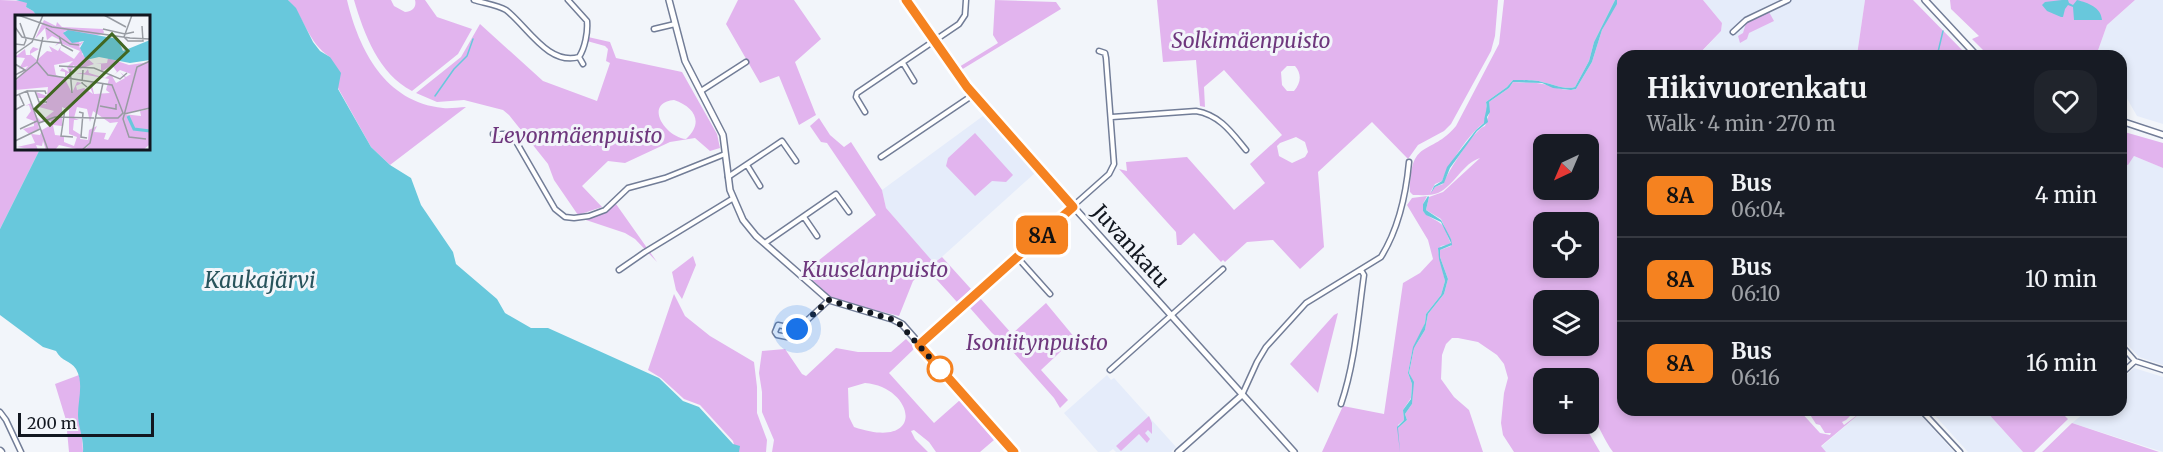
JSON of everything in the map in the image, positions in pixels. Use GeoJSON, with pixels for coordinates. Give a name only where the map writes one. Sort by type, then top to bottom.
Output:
{"type":"FeatureCollection","features":[{"type":"Feature","properties":{"kind":"street"},"geometry":{"type":"LineString","coordinates":[[474,0],[505,10],[552,54],[573,59],[582,53],[588,24],[568,0]]}},
{"type":"Feature","properties":{"kind":"street"},"geometry":{"type":"LineString","coordinates":[[669,0],[683,55],[723,135],[727,178],[732,199],[747,225],[829,300],[897,321],[1014,452]]}},
{"type":"Feature","properties":{"kind":"street","name":"Juvankatu"},"geometry":{"type":"LineString","coordinates":[[906,0],[974,95],[1294,452]]}},
{"type":"Feature","properties":{"kind":"street"},"geometry":{"type":"LineString","coordinates":[[865,112],[856,97],[857,93],[962,22],[966,0]]}},
{"type":"Feature","properties":{"kind":"street"},"geometry":{"type":"LineString","coordinates":[[1733,32],[1746,20],[1788,0]]}},
{"type":"Feature","properties":{"kind":"street"},"geometry":{"type":"LineString","coordinates":[[1925,0],[1971,50]]}},
{"type":"Feature","properties":{"kind":"street"},"geometry":{"type":"LineString","coordinates":[[654,29],[675,24]]}},
{"type":"Feature","properties":{"kind":"street"},"geometry":{"type":"LineString","coordinates":[[919,345],[1073,207],[1113,168],[1115,159],[1106,58],[1105,53],[1099,51]]}},
{"type":"Feature","properties":{"kind":"street"},"geometry":{"type":"LineString","coordinates":[[579,57],[583,64]]}},
{"type":"Feature","properties":{"kind":"street"},"geometry":{"type":"LineString","coordinates":[[700,92],[746,62]]}},
{"type":"Feature","properties":{"kind":"street"},"geometry":{"type":"LineString","coordinates":[[903,63],[914,81]]}},
{"type":"Feature","properties":{"kind":"street"},"geometry":{"type":"LineString","coordinates":[[881,157],[974,95]]}},
{"type":"Feature","properties":{"kind":"street"},"geometry":{"type":"LineString","coordinates":[[1112,117],[1197,111],[1206,113],[1219,120],[1246,150]]}},
{"type":"Feature","properties":{"kind":"street"},"geometry":{"type":"LineString","coordinates":[[2127,123],[2163,135]]}},
{"type":"Feature","properties":{"kind":"street"},"geometry":{"type":"LineString","coordinates":[[494,134],[506,134],[514,138],[555,209],[559,214],[574,218],[589,216],[604,210],[628,188],[665,178],[726,154]]}},
{"type":"Feature","properties":{"kind":"street"},"geometry":{"type":"LineString","coordinates":[[727,178],[782,141],[796,161]]}},
{"type":"Feature","properties":{"kind":"street"},"geometry":{"type":"LineString","coordinates":[[1178,452],[1242,395],[1266,347],[1306,303],[1382,257],[1388,247],[1405,198],[1409,162]]}},
{"type":"Feature","properties":{"kind":"street"},"geometry":{"type":"LineString","coordinates":[[747,165],[760,186]]}},
{"type":"Feature","properties":{"kind":"street"},"geometry":{"type":"LineString","coordinates":[[765,243],[836,194],[849,212]]}},
{"type":"Feature","properties":{"kind":"street"},"geometry":{"type":"LineString","coordinates":[[619,270],[732,199]]}},
{"type":"Feature","properties":{"kind":"street"},"geometry":{"type":"LineString","coordinates":[[804,217],[817,236]]}},
{"type":"Feature","properties":{"kind":"street"},"geometry":{"type":"LineString","coordinates":[[1017,257],[1050,294]]}},
{"type":"Feature","properties":{"kind":"street"},"geometry":{"type":"LineString","coordinates":[[1110,370],[1223,269]]}},
{"type":"Feature","properties":{"kind":"street"},"geometry":{"type":"LineString","coordinates":[[1341,404],[1354,349],[1364,274],[1361,270]]}},
{"type":"Feature","properties":{"kind":"street"},"geometry":{"type":"LineString","coordinates":[[797,329],[778,325],[775,332],[787,337],[797,329],[829,300]]}},
{"type":"Feature","properties":{"kind":"street"},"geometry":{"type":"LineString","coordinates":[[2127,351],[2136,361],[2163,370]]}},
{"type":"Feature","properties":{"kind":"street"},"geometry":{"type":"LineString","coordinates":[[2127,369],[2136,361]]}},
{"type":"Feature","properties":{"kind":"street"},"geometry":{"type":"LineString","coordinates":[[0,412],[11,429],[21,452]]}},
{"type":"Feature","properties":{"kind":"street"},"geometry":{"type":"LineString","coordinates":[[1927,416],[1960,452]]}},
{"type":"Feature","properties":{"kind":"shaded area"},"geometry":{"type":"Polygon","coordinates":[[[1703,0],[1865,0],[1858,50],[1704,50],[1721,31],[1722,23],[1703,0]]]}},
{"type":"Feature","properties":{"kind":"shaded area"},"geometry":{"type":"Polygon","coordinates":[[[2135,0],[2163,0],[2163,124],[2137,116],[2127,98],[2127,50],[2098,50],[2107,25],[2135,0]]]}},
{"type":"Feature","properties":{"kind":"shaded area"},"geometry":{"type":"Polygon","coordinates":[[[983,116],[1035,173],[934,264],[886,208],[882,190],[983,116]]]}},
{"type":"Feature","properties":{"kind":"shaded area"},"geometry":{"type":"Polygon","coordinates":[[[2134,156],[2163,168],[2163,365],[2139,357],[2127,344],[2128,165],[2134,156]]]}},
{"type":"Feature","properties":{"kind":"shaded area"},"geometry":{"type":"Polygon","coordinates":[[[2134,368],[2163,377],[2163,452],[2072,423],[2081,416],[2127,416],[2127,374],[2134,368]]]}},
{"type":"Feature","properties":{"kind":"shaded area"},"geometry":{"type":"Polygon","coordinates":[[[1107,375],[1111,380],[1114,378],[1176,447],[1171,452],[1116,452],[1113,449],[1109,452],[1098,452],[1064,413],[1107,375]]]}},
{"type":"Feature","properties":{"kind":"shaded area"},"geometry":{"type":"Polygon","coordinates":[[[1857,416],[1921,416],[1954,452],[1826,452],[1821,447],[1857,416]]]}},
{"type":"Feature","properties":{"kind":"shaded area"},"geometry":{"type":"Polygon","coordinates":[[[1935,416],[1990,416],[2023,452],[1968,452],[1935,416]]]}},
{"type":"Feature","properties":{"kind":"green space"},"geometry":{"type":"Polygon","coordinates":[[[0,0],[24,1],[28,3],[26,7],[36,15],[15,15],[15,150],[40,150],[0,229],[0,0]]]}},
{"type":"Feature","properties":{"kind":"green space"},"geometry":{"type":"Polygon","coordinates":[[[288,0],[347,0],[367,55],[390,84],[405,96],[423,104],[446,108],[466,107],[390,165],[371,147],[338,88],[330,57],[317,45],[288,0]]]}},
{"type":"Feature","properties":{"kind":"green space"},"geometry":{"type":"Polygon","coordinates":[[[354,0],[391,0],[394,6],[405,12],[413,9],[415,0],[425,0],[437,17],[472,29],[458,54],[412,91],[390,74],[374,52],[354,0]]]}},
{"type":"Feature","properties":{"kind":"green space"},"geometry":{"type":"Polygon","coordinates":[[[738,0],[794,0],[821,39],[795,62],[816,115],[799,125],[779,76],[760,83],[726,24],[738,0]]]}},
{"type":"Feature","properties":{"kind":"green space"},"geometry":{"type":"Polygon","coordinates":[[[995,0],[1056,2],[1061,9],[961,70],[959,67],[998,43],[993,35],[995,0]]]}},
{"type":"Feature","properties":{"kind":"green space","name":"Solkimäenpuisto"},"geometry":{"type":"Polygon","coordinates":[[[1157,0],[1498,0],[1495,36],[1491,51],[1451,124],[1444,131],[1418,145],[1408,159],[1372,122],[1318,172],[1324,247],[1300,269],[1273,240],[1247,242],[1225,262],[1223,260],[1221,262],[1194,233],[1181,245],[1177,245],[1176,232],[1119,169],[1127,171],[1126,162],[1187,157],[1234,210],[1265,183],[1250,164],[1282,135],[1224,70],[1204,87],[1205,107],[1200,106],[1196,60],[1163,62],[1157,0]],[[1287,66],[1281,72],[1282,85],[1287,91],[1294,91],[1300,75],[1295,66],[1287,66]],[[1296,137],[1277,146],[1279,156],[1292,163],[1305,157],[1308,152],[1305,142],[1296,137]]]}},
{"type":"Feature","properties":{"kind":"green space"},"geometry":{"type":"Polygon","coordinates":[[[1504,0],[1615,0],[1594,42],[1589,61],[1575,87],[1513,80],[1486,102],[1484,123],[1466,141],[1442,181],[1435,184],[1430,193],[1435,187],[1443,184],[1468,143],[1485,126],[1489,114],[1489,102],[1509,88],[1513,82],[1539,83],[1568,90],[1576,89],[1592,62],[1602,30],[1617,0],[1703,0],[1722,23],[1721,31],[1703,50],[1617,50],[1617,416],[1804,416],[1820,433],[1830,435],[1831,433],[1825,433],[1811,416],[1850,416],[1842,422],[1844,425],[1857,416],[1821,446],[1826,452],[1613,452],[1599,429],[1599,368],[1533,368],[1533,434],[1590,434],[1600,452],[1514,452],[1503,435],[1501,423],[1508,378],[1504,364],[1497,355],[1478,342],[1452,338],[1446,344],[1442,355],[1441,379],[1454,397],[1469,410],[1483,452],[1322,452],[1343,406],[1384,414],[1403,283],[1420,273],[1433,259],[1428,240],[1407,205],[1412,198],[1427,196],[1423,204],[1423,211],[1445,228],[1441,219],[1426,210],[1429,197],[1443,192],[1480,158],[1469,165],[1444,190],[1429,195],[1413,195],[1410,192],[1411,175],[1418,155],[1456,126],[1499,44],[1504,0]],[[1451,244],[1441,246],[1438,250],[1445,281],[1441,295],[1426,314],[1425,323],[1415,347],[1425,330],[1428,314],[1444,294],[1448,279],[1440,257],[1440,250],[1451,244]],[[1414,349],[1408,373],[1412,384],[1411,398],[1403,410],[1404,420],[1398,428],[1407,420],[1405,414],[1412,404],[1413,382],[1409,373],[1414,349]]]}},
{"type":"Feature","properties":{"kind":"green space"},"geometry":{"type":"Polygon","coordinates":[[[1865,0],[1913,0],[1962,50],[1858,50],[1865,0]]]}},
{"type":"Feature","properties":{"kind":"green space"},"geometry":{"type":"Polygon","coordinates":[[[1950,0],[2135,0],[2107,25],[2098,50],[1983,50],[1972,39],[1979,36],[1951,9],[1950,0]]]}},
{"type":"Feature","properties":{"kind":"green space"},"geometry":{"type":"Polygon","coordinates":[[[1769,12],[1774,21],[1749,33],[1747,39],[1740,43],[1738,36],[1743,33],[1746,23],[1769,12]]]}},
{"type":"Feature","properties":{"kind":"green space","name":"Levonmäenpuisto"},"geometry":{"type":"Polygon","coordinates":[[[480,24],[543,81],[597,101],[610,63],[606,61],[608,49],[587,41],[588,37],[610,42],[616,58],[682,72],[717,134],[720,148],[710,151],[695,138],[670,142],[625,163],[608,161],[582,186],[602,207],[578,215],[554,180],[548,164],[503,110],[464,100],[437,102],[416,93],[461,57],[480,24]],[[674,100],[665,102],[660,107],[659,113],[660,120],[665,127],[678,137],[686,139],[692,133],[696,121],[692,111],[674,100]]]}},
{"type":"Feature","properties":{"kind":"green space","name":"Kuuselanpuisto"},"geometry":{"type":"Polygon","coordinates":[[[819,118],[830,135],[844,147],[851,142],[882,190],[886,208],[934,263],[942,257],[971,289],[957,302],[927,269],[913,281],[899,316],[834,300],[804,272],[876,215],[827,143],[821,142],[810,126],[819,118]]]}},
{"type":"Feature","properties":{"kind":"green space"},"geometry":{"type":"Polygon","coordinates":[[[975,133],[1013,175],[1006,182],[992,181],[975,196],[946,166],[948,158],[975,133]]]}},
{"type":"Feature","properties":{"kind":"green space"},"geometry":{"type":"Polygon","coordinates":[[[2127,133],[2163,143],[2163,168],[2134,156],[2128,165],[2127,133]]]}},
{"type":"Feature","properties":{"kind":"green space"},"geometry":{"type":"Polygon","coordinates":[[[616,204],[657,262],[635,239],[625,233],[583,219],[605,212],[616,204]]]}},
{"type":"Feature","properties":{"kind":"green space"},"geometry":{"type":"Polygon","coordinates":[[[693,256],[696,265],[682,299],[676,290],[672,272],[693,256]]]}},
{"type":"Feature","properties":{"kind":"green space"},"geometry":{"type":"Polygon","coordinates":[[[674,294],[685,316],[710,336],[754,362],[757,413],[767,440],[766,452],[736,452],[733,441],[700,405],[684,399],[661,378],[648,370],[674,294]]]}},
{"type":"Feature","properties":{"kind":"green space","name":"Isoniitynpuisto"},"geometry":{"type":"Polygon","coordinates":[[[980,298],[1012,334],[1046,303],[1075,338],[1041,370],[1068,400],[1060,408],[1054,398],[1006,344],[992,333],[970,308],[980,298]]]}},
{"type":"Feature","properties":{"kind":"green space"},"geometry":{"type":"Polygon","coordinates":[[[1338,313],[1318,393],[1290,364],[1338,313]]]}},
{"type":"Feature","properties":{"kind":"green space"},"geometry":{"type":"Polygon","coordinates":[[[906,339],[915,348],[889,373],[934,423],[960,400],[994,440],[980,452],[936,452],[929,442],[914,430],[911,431],[915,439],[928,452],[772,452],[774,440],[762,412],[759,373],[762,351],[785,349],[802,374],[806,376],[836,348],[858,352],[891,352],[906,339]],[[865,383],[848,388],[849,417],[854,427],[877,432],[894,431],[903,425],[906,416],[903,405],[895,395],[882,387],[865,383]]]}},
{"type":"Feature","properties":{"kind":"green space"},"geometry":{"type":"Polygon","coordinates":[[[79,375],[82,389],[80,403],[83,452],[69,452],[66,420],[55,384],[79,375]]]}},
{"type":"Feature","properties":{"kind":"green space"},"geometry":{"type":"Polygon","coordinates":[[[1149,416],[1152,423],[1152,434],[1148,430],[1145,433],[1150,439],[1147,443],[1139,434],[1121,451],[1116,446],[1149,416]]]}},
{"type":"Feature","properties":{"kind":"green space"},"geometry":{"type":"Polygon","coordinates":[[[1990,416],[2065,416],[2068,419],[2034,452],[2023,452],[1990,416]]]}},
{"type":"Feature","properties":{"kind":"green space"},"geometry":{"type":"Polygon","coordinates":[[[2072,423],[2159,452],[2042,452],[2072,423]]]}},
{"type":"Feature","properties":{"kind":"water","name":"Kaukajärvi"},"geometry":{"type":"Polygon","coordinates":[[[16,0],[288,0],[296,8],[313,42],[320,51],[330,57],[341,73],[338,89],[371,147],[390,165],[411,178],[421,205],[453,252],[456,264],[497,299],[505,313],[531,328],[548,328],[659,378],[683,401],[699,407],[733,444],[740,446],[739,452],[83,452],[78,415],[80,380],[76,369],[56,351],[43,347],[0,315],[0,229],[40,150],[150,150],[150,15],[36,15],[26,7],[27,3],[16,0]]]}},
{"type":"Feature","properties":{"kind":"water"},"geometry":{"type":"Polygon","coordinates":[[[1615,0],[1617,4],[1602,30],[1592,62],[1576,89],[1553,88],[1542,83],[1513,82],[1509,88],[1489,102],[1488,122],[1477,131],[1450,168],[1444,183],[1435,187],[1431,193],[1434,186],[1442,181],[1447,167],[1476,130],[1484,123],[1486,102],[1513,80],[1536,81],[1563,87],[1575,87],[1589,61],[1594,42],[1615,0]]]}},
{"type":"Feature","properties":{"kind":"water"},"geometry":{"type":"Polygon","coordinates":[[[2068,0],[2073,5],[2077,0],[2089,4],[2097,9],[2102,20],[2074,20],[2073,7],[2068,5],[2061,17],[2047,11],[2042,5],[2045,2],[2068,0]]]}},
{"type":"Feature","properties":{"kind":"water"},"geometry":{"type":"Polygon","coordinates":[[[1428,196],[1426,210],[1441,220],[1452,245],[1440,250],[1440,257],[1448,279],[1444,294],[1428,314],[1425,330],[1414,348],[1409,373],[1414,382],[1412,404],[1405,414],[1407,420],[1398,428],[1400,452],[1397,427],[1404,420],[1403,410],[1411,399],[1412,384],[1408,373],[1413,347],[1425,323],[1426,314],[1441,295],[1445,281],[1438,248],[1451,243],[1441,222],[1426,215],[1423,211],[1423,204],[1428,196]]]}},
{"type":"Feature","properties":{"kind":"waterway"},"geometry":{"type":"LineString","coordinates":[[1938,50],[1943,31]]}},
{"type":"Feature","properties":{"kind":"waterway"},"geometry":{"type":"LineString","coordinates":[[435,96],[454,69],[467,56],[473,39]]}},
{"type":"Feature","properties":{"kind":"bus line","name":"8A"},"geometry":{"type":"LineString","coordinates":[[906,0],[967,87],[1073,207],[919,345],[1014,452]]}},
{"type":"Feature","properties":{"kind":"route"},"geometry":{"type":"LineString","coordinates":[[797,329],[829,300],[897,321],[940,369]]}}]}
